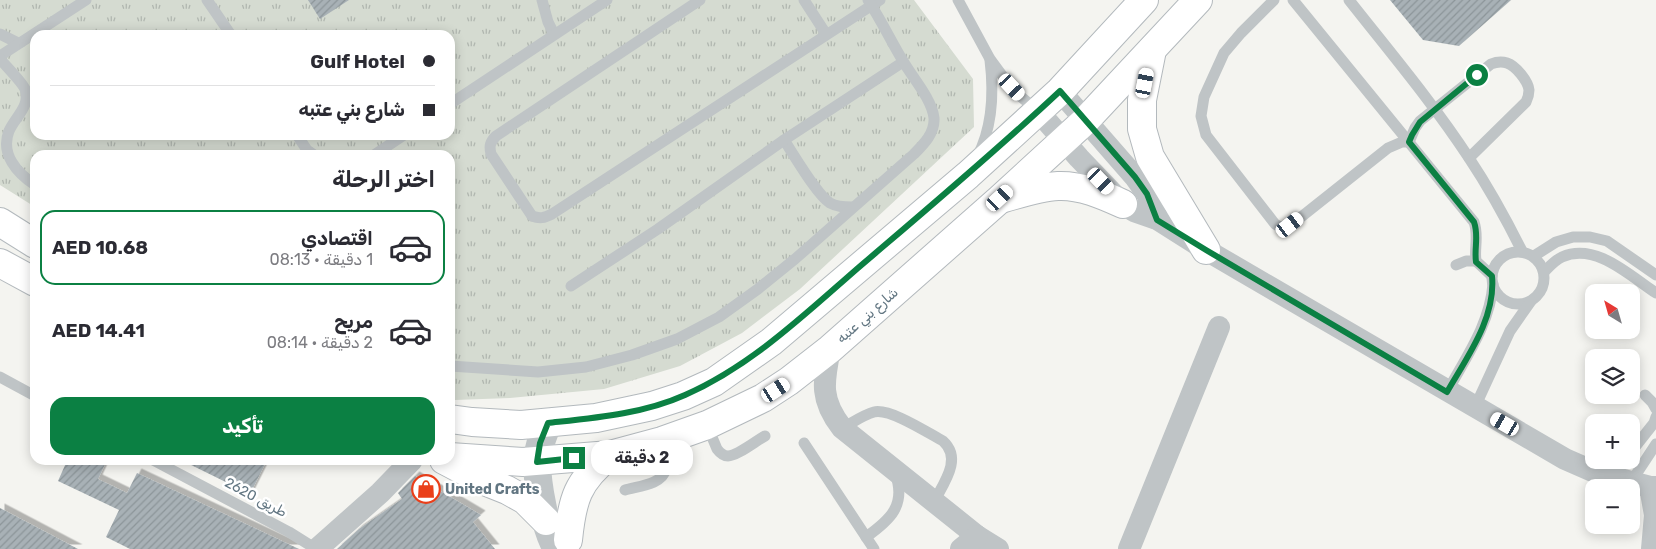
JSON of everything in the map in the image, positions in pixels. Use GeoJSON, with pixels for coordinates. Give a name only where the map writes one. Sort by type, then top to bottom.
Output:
{"type":"FeatureCollection","features":[{"type":"Feature","properties":{"kind":"main road"},"geometry":{"type":"LineString","coordinates":[[455,420],[521,424],[596,418],[652,406],[683,396],[714,382],[772,342],[968,175],[1060,91],[1144,0]]}},
{"type":"Feature","properties":{"kind":"main road","name":"شارع بني عتبه"},"geometry":{"type":"LineString","coordinates":[[455,457],[546,461],[610,455],[662,441],[707,425],[763,398],[789,381],[830,349],[1085,121],[1198,0]]}},
{"type":"Feature","properties":{"kind":"main road"},"geometry":{"type":"LineString","coordinates":[[1152,49],[1142,100],[1142,129],[1150,157],[1206,250]]}},
{"type":"Feature","properties":{"kind":"main road"},"geometry":{"type":"LineString","coordinates":[[1000,198],[1060,186],[1096,192],[1123,204]]}},
{"type":"Feature","properties":{"kind":"main road"},"geometry":{"type":"LineString","coordinates":[[0,222],[30,241]]}},
{"type":"Feature","properties":{"kind":"main road"},"geometry":{"type":"LineString","coordinates":[[0,263],[30,279]]}},
{"type":"Feature","properties":{"kind":"main road"},"geometry":{"type":"LineString","coordinates":[[565,546],[572,505],[579,489],[597,465],[610,455]]}},
{"type":"Feature","properties":{"kind":"main road"},"geometry":{"type":"LineString","coordinates":[[454,465],[482,480],[508,490],[525,500],[546,521]]}},
{"type":"Feature","properties":{"kind":"street"},"geometry":{"type":"LineString","coordinates":[[1060,91],[1135,177],[1147,194],[1157,220]]}},
{"type":"Feature","properties":{"kind":"street"},"geometry":{"type":"LineString","coordinates":[[1038,111],[1063,141],[1123,204],[1134,211],[1157,220],[1447,392],[1565,459],[1597,474],[1638,478],[1655,515],[1652,549]]}},
{"type":"Feature","properties":{"kind":"street"},"geometry":{"type":"LineString","coordinates":[[1129,549],[1219,327]]}},
{"type":"Feature","properties":{"kind":"street"},"geometry":{"type":"LineString","coordinates":[[830,349],[825,370],[826,400],[832,415],[842,428],[934,502],[969,543],[998,549]]}},
{"type":"Feature","properties":{"kind":"street"},"geometry":{"type":"LineString","coordinates":[[548,423],[540,443],[560,511],[565,546]]}},
{"type":"Feature","properties":{"kind":"street"},"geometry":{"type":"LineString","coordinates":[[546,461],[541,496],[546,521],[565,546]]}},
{"type":"Feature","properties":{"kind":"street"},"geometry":{"type":"LineString","coordinates":[[380,493],[389,474],[390,465]]}},
{"type":"Feature","properties":{"kind":"street"},"geometry":{"type":"LineString","coordinates":[[316,549],[380,493],[407,465]]}},
{"type":"Feature","properties":{"kind":"lane"},"geometry":{"type":"LineString","coordinates":[[39,30],[86,0]]}},
{"type":"Feature","properties":{"kind":"lane"},"geometry":{"type":"LineString","coordinates":[[208,0],[227,30]]}},
{"type":"Feature","properties":{"kind":"lane"},"geometry":{"type":"LineString","coordinates":[[542,0],[548,22],[554,34]]}},
{"type":"Feature","properties":{"kind":"lane"},"geometry":{"type":"LineString","coordinates":[[455,366],[538,372],[586,367],[632,355],[677,339],[719,317],[758,288],[914,154],[932,133],[934,118],[930,104],[904,62],[873,2],[779,67],[552,214],[545,218],[532,216],[491,154],[491,141],[700,0]]}},
{"type":"Feature","properties":{"kind":"lane"},"geometry":{"type":"LineString","coordinates":[[804,0],[826,34]]}},
{"type":"Feature","properties":{"kind":"lane"},"geometry":{"type":"LineString","coordinates":[[958,0],[990,59],[1020,96],[1038,111]]}},
{"type":"Feature","properties":{"kind":"lane"},"geometry":{"type":"LineString","coordinates":[[1274,0],[1240,33],[1224,53],[1204,98],[1201,116],[1206,135],[1275,224],[1280,226],[1290,225],[1388,148],[1402,142],[1409,142]]}},
{"type":"Feature","properties":{"kind":"lane"},"geometry":{"type":"LineString","coordinates":[[1293,0],[1474,222],[1477,236],[1476,262],[1492,280],[1496,293],[1512,303],[1522,304],[1531,301],[1538,296],[1542,288],[1544,272],[1534,256],[1522,251],[1502,257],[1493,269],[1492,280],[1491,300],[1480,332],[1447,392]]}},
{"type":"Feature","properties":{"kind":"lane"},"geometry":{"type":"LineString","coordinates":[[1349,0],[1435,110],[1469,158],[1490,191],[1522,251]]}},
{"type":"Feature","properties":{"kind":"lane"},"geometry":{"type":"LineString","coordinates":[[455,101],[600,2]]}},
{"type":"Feature","properties":{"kind":"lane"},"geometry":{"type":"LineString","coordinates":[[0,34],[18,43]]}},
{"type":"Feature","properties":{"kind":"lane"},"geometry":{"type":"LineString","coordinates":[[30,35],[0,58],[25,89],[26,104],[10,130],[6,142],[8,156],[15,168],[30,182]]}},
{"type":"Feature","properties":{"kind":"lane"},"geometry":{"type":"LineString","coordinates":[[968,175],[979,154],[992,107],[993,83],[990,59]]}},
{"type":"Feature","properties":{"kind":"lane"},"geometry":{"type":"LineString","coordinates":[[571,286],[666,224],[784,140],[904,62]]}},
{"type":"Feature","properties":{"kind":"lane"},"geometry":{"type":"LineString","coordinates":[[1409,142],[1420,122],[1491,64],[1498,62],[1509,63],[1525,80],[1529,92],[1526,102],[1469,158]]}},
{"type":"Feature","properties":{"kind":"lane"},"geometry":{"type":"LineString","coordinates":[[382,150],[396,140]]}},
{"type":"Feature","properties":{"kind":"lane"},"geometry":{"type":"LineString","coordinates":[[784,140],[820,194],[829,202],[840,207],[852,207]]}},
{"type":"Feature","properties":{"kind":"lane"},"geometry":{"type":"LineString","coordinates":[[1534,256],[1556,242],[1572,237],[1590,237],[1607,241],[1656,275]]}},
{"type":"Feature","properties":{"kind":"lane"},"geometry":{"type":"LineString","coordinates":[[1572,237],[1577,254]]}},
{"type":"Feature","properties":{"kind":"lane"},"geometry":{"type":"LineString","coordinates":[[1544,272],[1562,257],[1591,254],[1604,258],[1656,293]]}},
{"type":"Feature","properties":{"kind":"lane"},"geometry":{"type":"LineString","coordinates":[[1456,265],[1466,261],[1476,262]]}},
{"type":"Feature","properties":{"kind":"lane"},"geometry":{"type":"LineString","coordinates":[[1475,407],[1510,331],[1531,301]]}},
{"type":"Feature","properties":{"kind":"lane"},"geometry":{"type":"LineString","coordinates":[[0,377],[30,393]]}},
{"type":"Feature","properties":{"kind":"lane"},"geometry":{"type":"LineString","coordinates":[[1645,395],[1656,409]]}},
{"type":"Feature","properties":{"kind":"lane"},"geometry":{"type":"LineString","coordinates":[[842,428],[867,415],[882,411],[948,446],[952,453],[951,467],[934,502]]}},
{"type":"Feature","properties":{"kind":"lane"},"geometry":{"type":"LineString","coordinates":[[1640,441],[1654,423],[1656,417]]}},
{"type":"Feature","properties":{"kind":"lane"},"geometry":{"type":"LineString","coordinates":[[707,425],[717,449],[720,453],[728,456],[735,454],[765,436]]}},
{"type":"Feature","properties":{"kind":"lane"},"geometry":{"type":"LineString","coordinates":[[625,490],[655,482],[664,474],[666,463],[662,441]]}},
{"type":"Feature","properties":{"kind":"lane"},"geometry":{"type":"LineString","coordinates":[[804,443],[874,549]]}},
{"type":"Feature","properties":{"kind":"lane"},"geometry":{"type":"LineString","coordinates":[[1638,478],[1656,444]]}},
{"type":"Feature","properties":{"kind":"lane","name":"طريق 2620"},"geometry":{"type":"LineString","coordinates":[[162,465],[289,532],[316,549]]}},
{"type":"Feature","properties":{"kind":"lane"},"geometry":{"type":"LineString","coordinates":[[866,538],[884,524],[892,515],[897,505],[899,494],[895,472]]}},
{"type":"Feature","properties":{"kind":"green space"},"geometry":{"type":"Polygon","coordinates":[[[0,0],[914,0],[973,79],[974,127],[800,289],[742,333],[680,366],[604,389],[510,398],[455,400],[455,150],[30,150],[30,204],[0,185],[0,0]]]}},
{"type":"Feature","properties":{"kind":"building"},"geometry":{"type":"Polygon","coordinates":[[[308,0],[349,0],[320,19],[308,0]]]}},
{"type":"Feature","properties":{"kind":"building"},"geometry":{"type":"Polygon","coordinates":[[[1390,0],[1511,0],[1459,46],[1423,40],[1390,0]]]}},
{"type":"Feature","properties":{"kind":"building"},"geometry":{"type":"Polygon","coordinates":[[[65,465],[105,465],[98,479],[127,493],[137,473],[299,549],[130,549],[106,537],[119,510],[58,481],[65,465]]]}},
{"type":"Feature","properties":{"kind":"building"},"geometry":{"type":"Polygon","coordinates":[[[191,465],[264,465],[250,494],[191,465]]]}},
{"type":"Feature","properties":{"kind":"building"},"geometry":{"type":"Polygon","coordinates":[[[415,476],[481,515],[473,522],[495,549],[337,549],[359,529],[402,499],[398,493],[415,476]]]}},
{"type":"Feature","properties":{"kind":"building"},"geometry":{"type":"Polygon","coordinates":[[[0,508],[78,549],[0,549],[0,508]]]}},
{"type":"Feature","properties":{"kind":"place","name":"United Crafts"},"geometry":{"type":"Point","coordinates":[426,489]}},
{"type":"Feature","properties":{"kind":"route"},"geometry":{"type":"LineString","coordinates":[[574,458],[537,462],[540,443],[548,423],[596,418],[652,406],[683,396],[714,382],[772,342],[968,175],[1060,91],[1135,177],[1147,194],[1157,220],[1447,392],[1480,332],[1486,317],[1491,300],[1492,276],[1476,262],[1477,236],[1474,222],[1409,142],[1420,122],[1477,75]]}}]}
